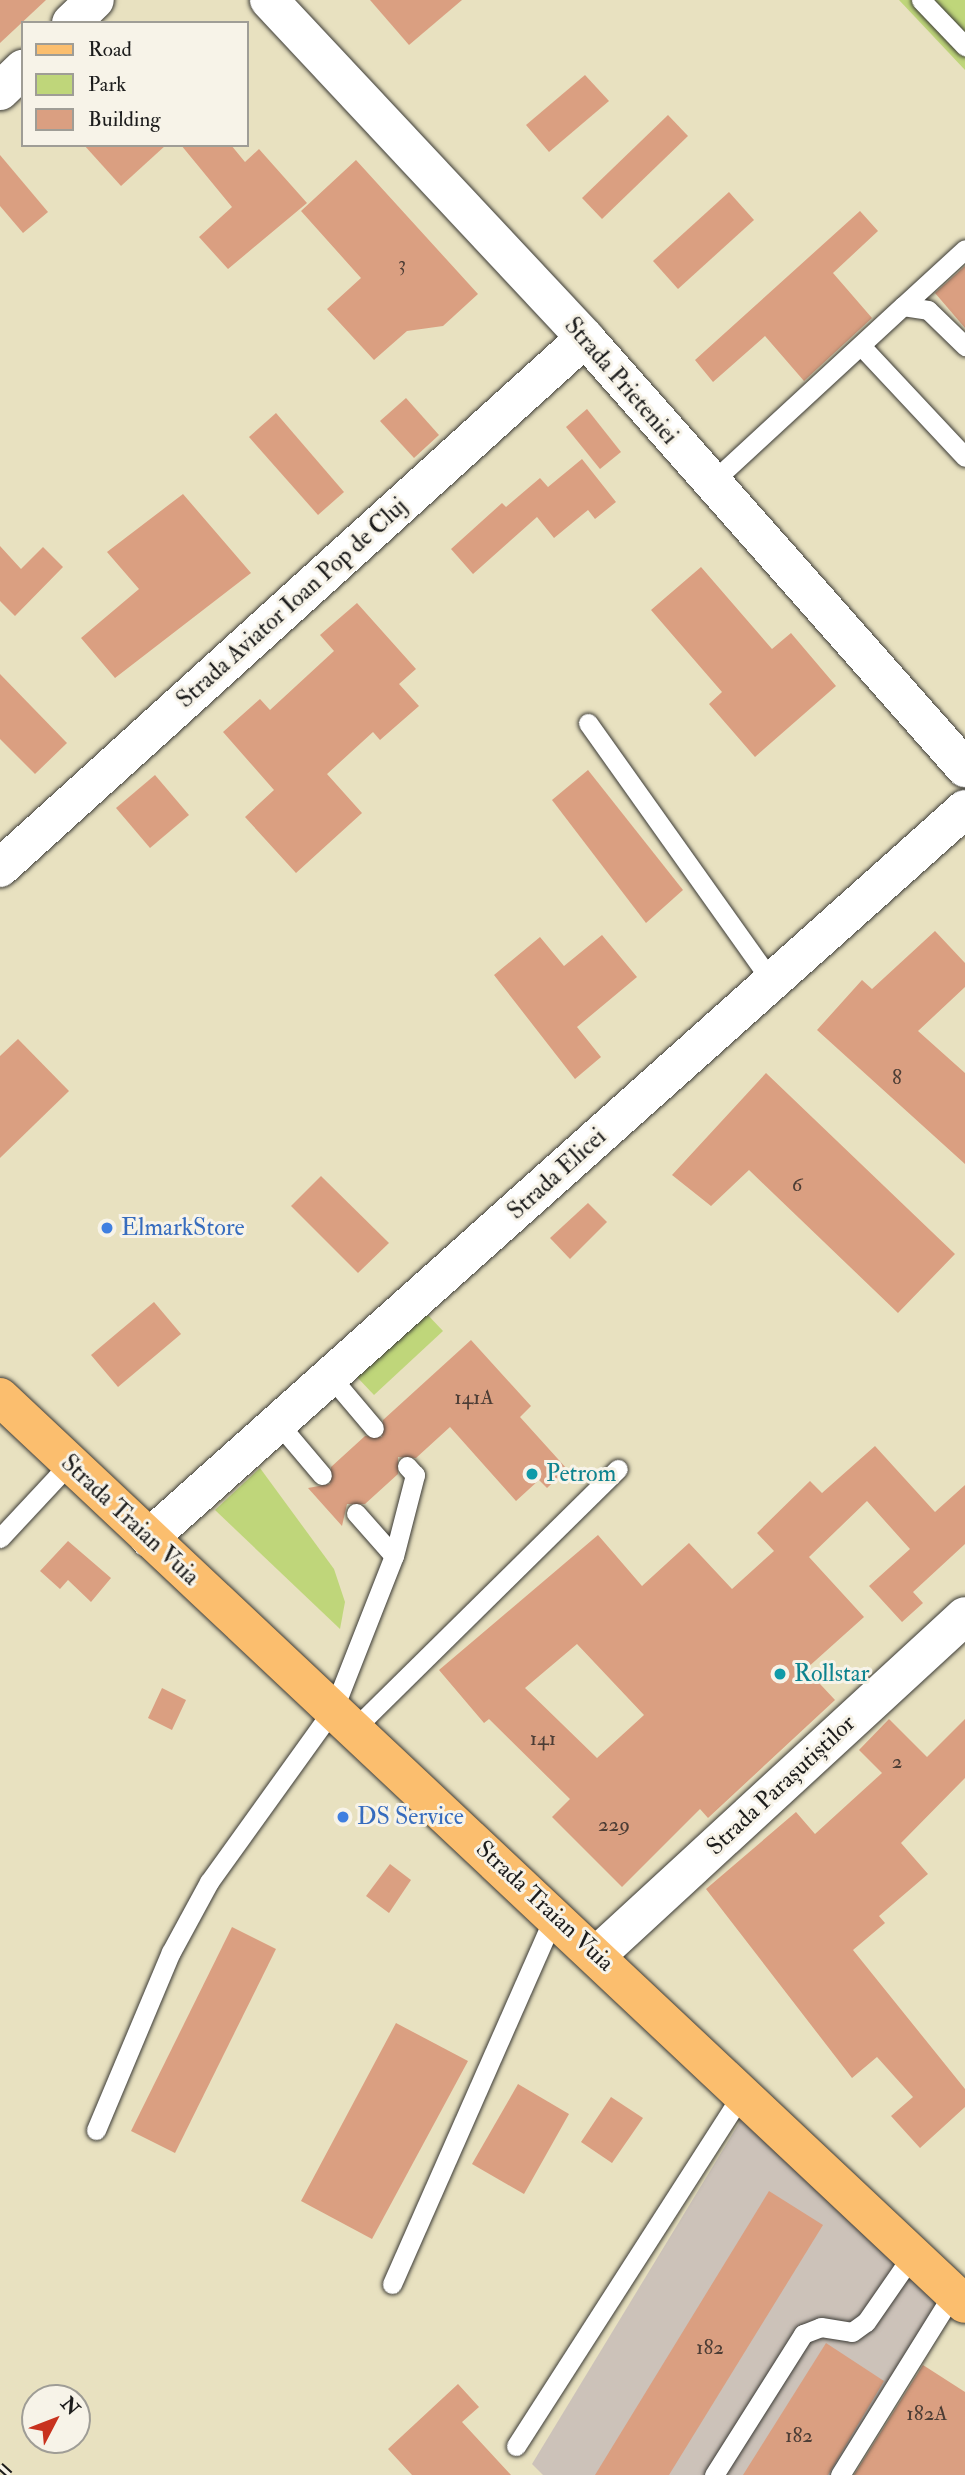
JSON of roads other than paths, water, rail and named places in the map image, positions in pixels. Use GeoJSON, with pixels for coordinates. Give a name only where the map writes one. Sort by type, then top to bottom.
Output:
{"type":"FeatureCollection","features":[{"type":"Feature","properties":{"kind":"main road","name":"Strada Traian Vuia"},"geometry":{"type":"LineString","coordinates":[[0,1397],[555,1915],[959,2298]]}},
{"type":"Feature","properties":{"kind":"street"},"geometry":{"type":"LineString","coordinates":[[73,21],[95,0]]}},
{"type":"Feature","properties":{"kind":"street","name":"Strada Prieteniei"},"geometry":{"type":"LineString","coordinates":[[269,0],[585,338],[965,768]]}},
{"type":"Feature","properties":{"kind":"street"},"geometry":{"type":"LineString","coordinates":[[0,91],[21,71]]}},
{"type":"Feature","properties":{"kind":"street","name":"Strada Aviator Ioan Pop de Cluj"},"geometry":{"type":"LineString","coordinates":[[0,868],[585,338]]}},
{"type":"Feature","properties":{"kind":"street","name":"Strada Elicei"},"geometry":{"type":"LineString","coordinates":[[149,1538],[965,809]]}},
{"type":"Feature","properties":{"kind":"street","name":"Strada Parașutiștilor"},"geometry":{"type":"LineString","coordinates":[[597,1955],[965,1616]]}},
{"type":"Feature","properties":{"kind":"lane"},"geometry":{"type":"LineString","coordinates":[[921,0],[965,46]]}},
{"type":"Feature","properties":{"kind":"lane"},"geometry":{"type":"LineString","coordinates":[[711,483],[863,348],[903,306],[965,249]]}},
{"type":"Feature","properties":{"kind":"lane"},"geometry":{"type":"LineString","coordinates":[[903,306],[928,310],[965,346]]}},
{"type":"Feature","properties":{"kind":"lane"},"geometry":{"type":"LineString","coordinates":[[863,348],[965,457]]}},
{"type":"Feature","properties":{"kind":"lane"},"geometry":{"type":"LineString","coordinates":[[588,723],[772,982]]}},
{"type":"Feature","properties":{"kind":"lane"},"geometry":{"type":"LineString","coordinates":[[330,1376],[374,1428]]}},
{"type":"Feature","properties":{"kind":"lane"},"geometry":{"type":"LineString","coordinates":[[278,1423],[322,1475]]}},
{"type":"Feature","properties":{"kind":"lane"},"geometry":{"type":"LineString","coordinates":[[0,1538],[70,1463]]}},
{"type":"Feature","properties":{"kind":"lane"},"geometry":{"type":"LineString","coordinates":[[344,1718],[394,1556],[415,1475],[407,1466]]}},
{"type":"Feature","properties":{"kind":"lane"},"geometry":{"type":"LineString","coordinates":[[96,2130],[171,1952],[209,1882],[344,1718],[618,1469]]}},
{"type":"Feature","properties":{"kind":"lane"},"geometry":{"type":"LineString","coordinates":[[356,1513],[394,1556]]}},
{"type":"Feature","properties":{"kind":"lane"},"geometry":{"type":"LineString","coordinates":[[393,2284],[555,1915]]}},
{"type":"Feature","properties":{"kind":"lane"},"geometry":{"type":"LineString","coordinates":[[516,2446],[743,2093]]}},
{"type":"Feature","properties":{"kind":"lane"},"geometry":{"type":"LineString","coordinates":[[714,2475],[803,2334],[821,2327],[852,2332],[866,2322],[913,2254]]}},
{"type":"Feature","properties":{"kind":"lane"},"geometry":{"type":"LineString","coordinates":[[840,2475],[959,2298]]}},
{"type":"Feature","properties":{"kind":"railway"},"geometry":{"type":"LineString","coordinates":[[0,2466],[10,2475]]}},
{"type":"Feature","properties":{"kind":"place","name":"ElmarkStore"},"geometry":{"type":"Point","coordinates":[107,1228]}},
{"type":"Feature","properties":{"kind":"place","name":"Petrom"},"geometry":{"type":"Point","coordinates":[532,1474]}},
{"type":"Feature","properties":{"kind":"place","name":"Rollstar"},"geometry":{"type":"Point","coordinates":[780,1674]}},
{"type":"Feature","properties":{"kind":"place","name":"DS Service"},"geometry":{"type":"Point","coordinates":[343,1817]}}]}
